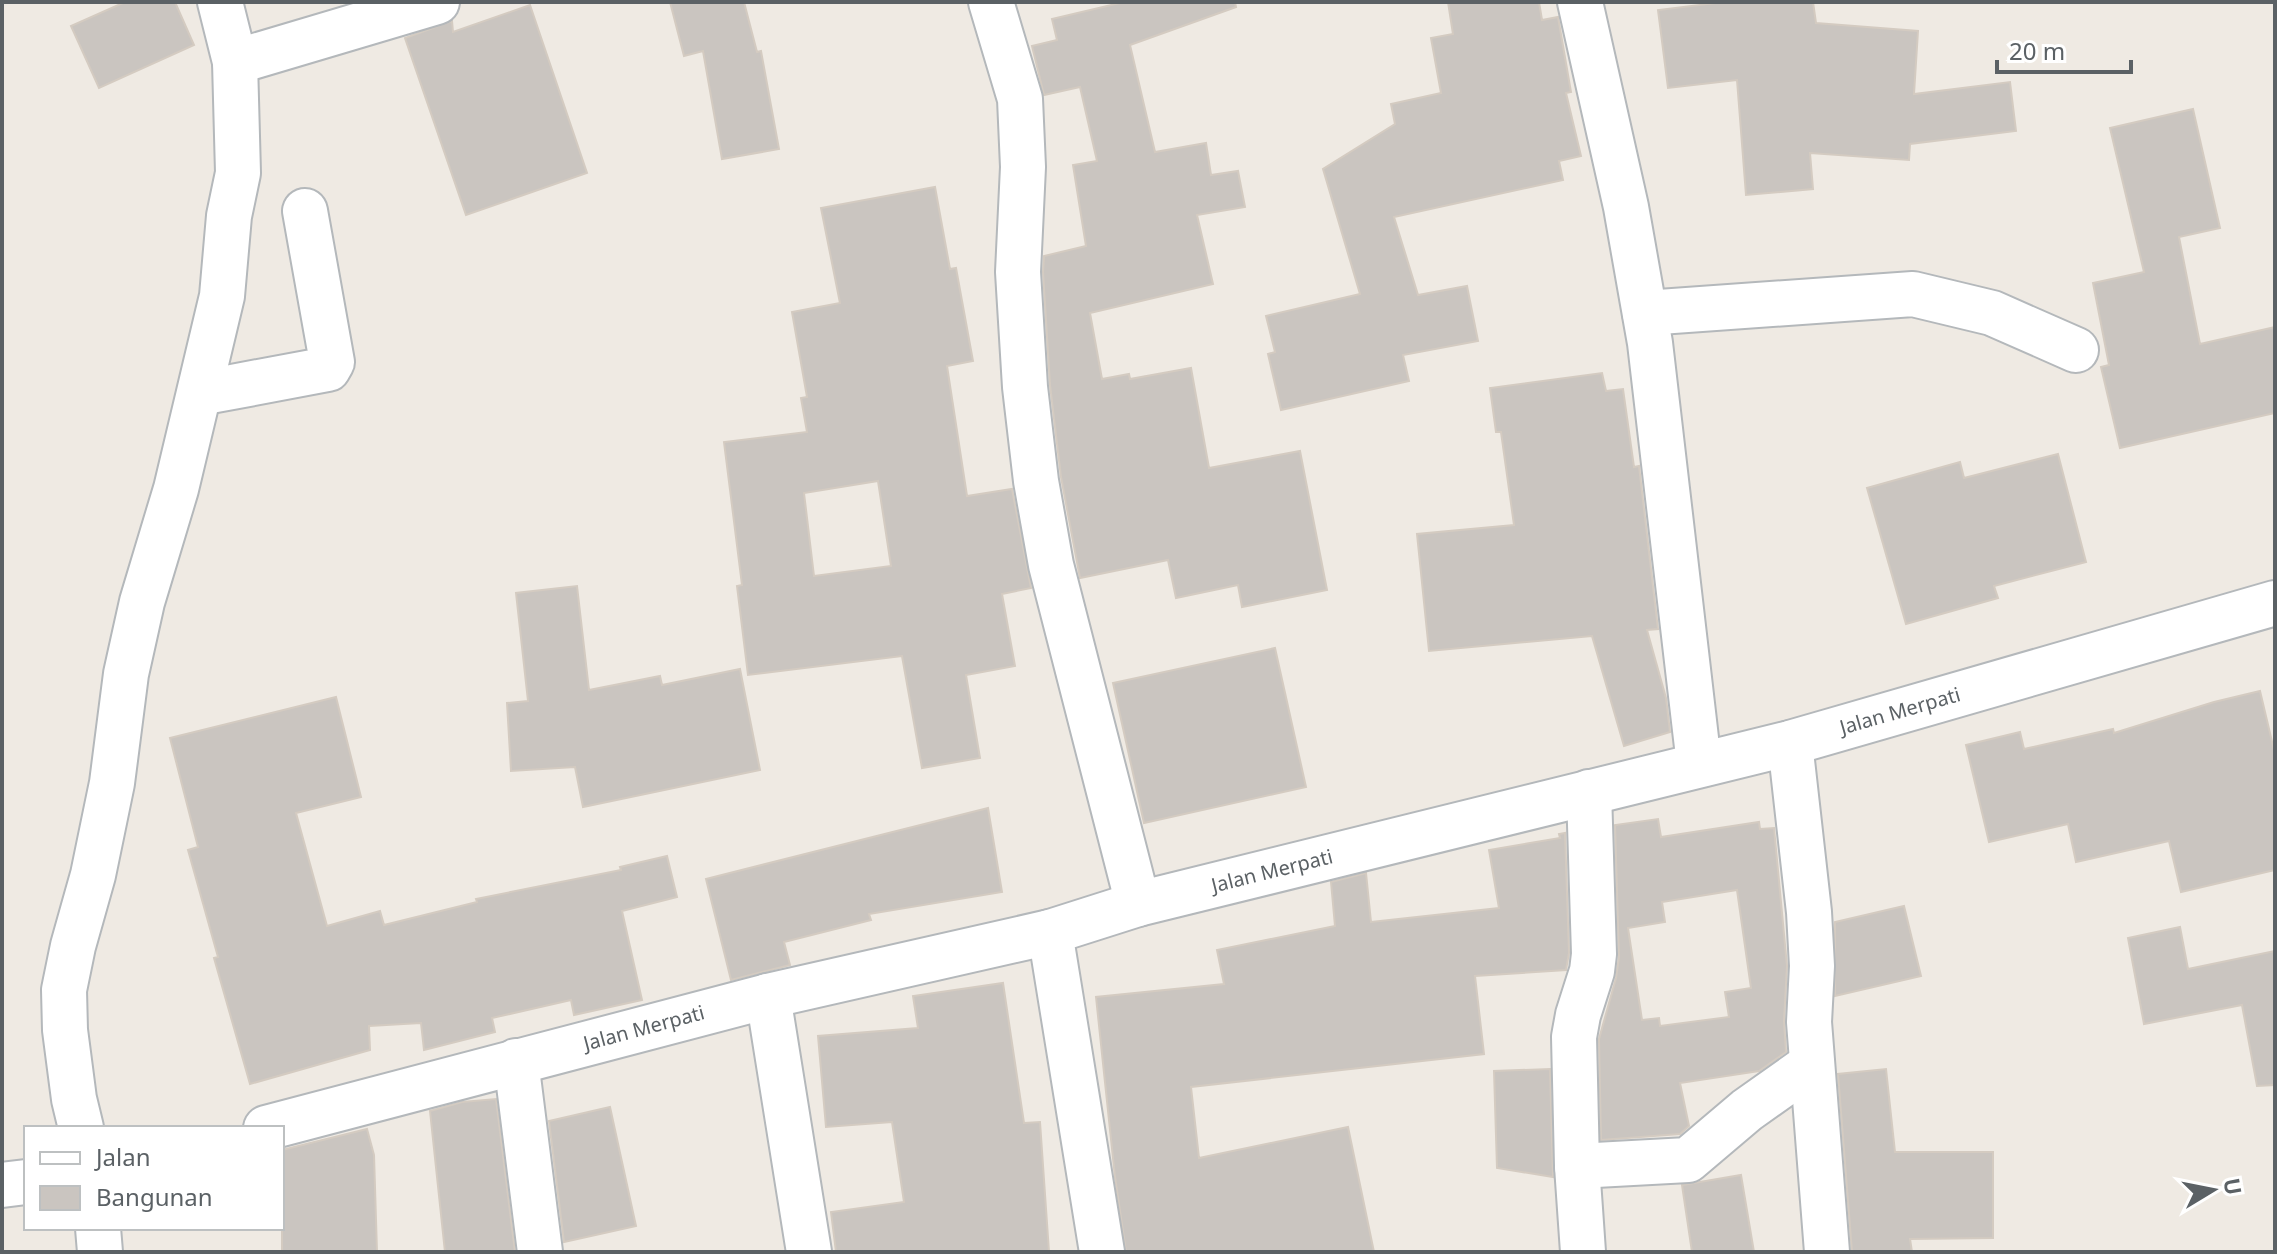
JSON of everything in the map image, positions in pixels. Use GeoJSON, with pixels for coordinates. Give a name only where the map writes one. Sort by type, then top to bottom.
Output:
{"type":"FeatureCollection","features":[{"type":"Feature","properties":{"kind":"street"},"geometry":{"type":"LineString","coordinates":[[81,1126],[65,1030],[64,990],[112,783],[126,674],[142,602],[176,489],[222,296],[229,216],[238,173],[235,62],[220,2]]}},
{"type":"Feature","properties":{"kind":"street"},"geometry":{"type":"LineString","coordinates":[[235,62],[437,2]]}},
{"type":"Feature","properties":{"kind":"street"},"geometry":{"type":"LineString","coordinates":[[991,2],[1020,99],[1023,167],[1018,272],[1025,387],[1036,481],[1051,565],[1138,904]]}},
{"type":"Feature","properties":{"kind":"street"},"geometry":{"type":"LineString","coordinates":[[1580,2],[1626,207],[1645,313],[1699,764]]}},
{"type":"Feature","properties":{"kind":"street"},"geometry":{"type":"LineString","coordinates":[[200,393],[328,369],[332,362],[305,211]]}},
{"type":"Feature","properties":{"kind":"street"},"geometry":{"type":"LineString","coordinates":[[1645,313],[1913,294],[1992,313],[2076,350]]}},
{"type":"Feature","properties":{"kind":"street","name":"Jalan Merpati"},"geometry":{"type":"LineString","coordinates":[[273,1126],[768,996],[1050,932],[1138,904],[1790,743],[2275,603]]}},
{"type":"Feature","properties":{"kind":"street"},"geometry":{"type":"LineString","coordinates":[[1790,743],[1809,912],[1812,1064],[1827,1252]]}},
{"type":"Feature","properties":{"kind":"street"},"geometry":{"type":"LineString","coordinates":[[1583,1252],[1574,1037],[1594,954],[1589,792]]}},
{"type":"Feature","properties":{"kind":"street"},"geometry":{"type":"LineString","coordinates":[[1050,932],[1102,1252]]}},
{"type":"Feature","properties":{"kind":"street"},"geometry":{"type":"LineString","coordinates":[[768,996],[809,1252]]}},
{"type":"Feature","properties":{"kind":"street"},"geometry":{"type":"LineString","coordinates":[[516,1061],[540,1252]]}},
{"type":"Feature","properties":{"kind":"street"},"geometry":{"type":"LineString","coordinates":[[1577,1166],[1688,1160],[1747,1110],[1812,1064]]}},
{"type":"Feature","properties":{"kind":"street"},"geometry":{"type":"LineString","coordinates":[[2,1185],[24,1182]]}},
{"type":"Feature","properties":{"kind":"street"},"geometry":{"type":"LineString","coordinates":[[98,1230],[100,1252]]}},
{"type":"Feature","properties":{"kind":"building"},"geometry":{"type":"Polygon","coordinates":[[[125,2],[175,2],[194,45],[99,88],[71,26],[125,2]]]}},
{"type":"Feature","properties":{"kind":"building"},"geometry":{"type":"Polygon","coordinates":[[[670,2],[744,2],[757,52],[761,51],[779,149],[722,159],[703,51],[684,56],[670,2]]]}},
{"type":"Feature","properties":{"kind":"building"},"geometry":{"type":"Polygon","coordinates":[[[1124,2],[1235,2],[1236,7],[1130,45],[1155,152],[1206,143],[1211,175],[1238,171],[1245,207],[1197,215],[1213,284],[1090,313],[1102,379],[1129,374],[1130,379],[1191,368],[1209,468],[1300,451],[1327,590],[1242,607],[1238,585],[1176,598],[1168,560],[1080,578],[1061,477],[1050,385],[1043,272],[1044,256],[1086,246],[1073,165],[1097,161],[1080,87],[1044,95],[1032,46],[1057,40],[1052,19],[1124,2]]]}},
{"type":"Feature","properties":{"kind":"building"},"geometry":{"type":"Polygon","coordinates":[[[1448,2],[1539,2],[1542,20],[1558,17],[1571,92],[1566,93],[1581,156],[1559,161],[1563,180],[1394,217],[1418,295],[1467,286],[1478,341],[1403,355],[1409,381],[1281,410],[1268,354],[1275,352],[1266,316],[1360,294],[1323,169],[1395,124],[1391,104],[1441,93],[1431,38],[1453,34],[1448,2]]]}},
{"type":"Feature","properties":{"kind":"building"},"geometry":{"type":"Polygon","coordinates":[[[1724,2],[1813,2],[1816,23],[1918,31],[1914,94],[2010,82],[2016,131],[1910,144],[1909,160],[1810,153],[1813,189],[1746,195],[1737,80],[1668,88],[1658,10],[1724,2]]]}},
{"type":"Feature","properties":{"kind":"building"},"geometry":{"type":"Polygon","coordinates":[[[530,5],[587,173],[466,215],[405,38],[452,21],[453,32],[530,5]]]}},
{"type":"Feature","properties":{"kind":"building"},"geometry":{"type":"Polygon","coordinates":[[[2193,109],[2220,228],[2179,237],[2200,344],[2275,327],[2275,413],[2120,448],[2101,367],[2109,365],[2093,283],[2144,272],[2110,128],[2193,109]]]}},
{"type":"Feature","properties":{"kind":"building"},"geometry":{"type":"Polygon","coordinates":[[[935,187],[950,269],[956,268],[973,361],[947,366],[967,496],[1012,489],[1031,588],[1002,594],[1015,666],[966,675],[980,758],[922,768],[902,656],[748,675],[737,586],[742,585],[724,442],[807,432],[801,398],[807,397],[792,312],[840,303],[821,208],[935,187]],[[878,481],[804,493],[814,576],[891,566],[878,481]]]}},
{"type":"Feature","properties":{"kind":"building"},"geometry":{"type":"Polygon","coordinates":[[[1602,373],[1606,391],[1623,389],[1634,467],[1639,466],[1658,629],[1647,630],[1666,698],[1670,732],[1624,746],[1592,636],[1429,651],[1417,534],[1514,525],[1501,432],[1496,432],[1490,388],[1602,373]]]}},
{"type":"Feature","properties":{"kind":"building"},"geometry":{"type":"Polygon","coordinates":[[[2058,454],[2086,562],[1994,586],[1998,598],[1906,624],[1867,488],[1960,462],[1964,478],[2058,454]]]}},
{"type":"Feature","properties":{"kind":"building"},"geometry":{"type":"Polygon","coordinates":[[[577,586],[589,690],[660,676],[662,685],[740,669],[760,770],[583,807],[575,767],[511,771],[507,703],[528,701],[516,593],[577,586]]]}},
{"type":"Feature","properties":{"kind":"building"},"geometry":{"type":"Polygon","coordinates":[[[1275,648],[1306,787],[1144,823],[1113,683],[1275,648]]]}},
{"type":"Feature","properties":{"kind":"building"},"geometry":{"type":"Polygon","coordinates":[[[2260,691],[2275,754],[2275,870],[2181,892],[2169,841],[2076,862],[2068,824],[1989,842],[1966,745],[2020,732],[2024,749],[2113,729],[2114,733],[2260,691]]]}},
{"type":"Feature","properties":{"kind":"building"},"geometry":{"type":"Polygon","coordinates":[[[336,697],[361,797],[296,813],[327,926],[380,911],[384,925],[477,902],[476,899],[621,870],[620,867],[667,856],[677,897],[622,911],[642,1000],[574,1015],[571,1000],[492,1018],[495,1032],[424,1050],[421,1023],[369,1026],[370,1050],[250,1084],[214,958],[218,957],[188,850],[198,847],[170,738],[336,697]]]}},
{"type":"Feature","properties":{"kind":"building"},"geometry":{"type":"Polygon","coordinates":[[[988,808],[1002,892],[869,914],[871,920],[784,942],[790,965],[731,980],[706,879],[988,808]]]}},
{"type":"Feature","properties":{"kind":"building"},"geometry":{"type":"Polygon","coordinates":[[[1658,819],[1661,837],[1759,822],[1760,829],[1774,828],[1787,966],[1786,1052],[1759,1071],[1680,1083],[1689,1126],[1680,1134],[1601,1140],[1599,1039],[1619,957],[1615,825],[1658,819]],[[1737,890],[1662,902],[1665,922],[1628,928],[1642,1020],[1659,1018],[1660,1026],[1729,1017],[1725,992],[1751,988],[1737,890]]]}},
{"type":"Feature","properties":{"kind":"building"},"geometry":{"type":"Polygon","coordinates":[[[1565,833],[1569,953],[1566,970],[1475,976],[1484,1054],[1191,1087],[1199,1158],[1348,1127],[1374,1252],[1126,1252],[1096,997],[1224,984],[1217,950],[1335,926],[1331,882],[1366,873],[1371,922],[1499,908],[1489,850],[1560,838],[1559,834],[1565,833]]]}},
{"type":"Feature","properties":{"kind":"building"},"geometry":{"type":"Polygon","coordinates":[[[1904,906],[1921,976],[1835,996],[1835,922],[1904,906]]]}},
{"type":"Feature","properties":{"kind":"building"},"geometry":{"type":"Polygon","coordinates":[[[2180,927],[2188,969],[2275,951],[2275,1085],[2257,1086],[2242,1005],[2144,1024],[2128,938],[2180,927]]]}},
{"type":"Feature","properties":{"kind":"building"},"geometry":{"type":"Polygon","coordinates":[[[1003,983],[1024,1123],[1040,1122],[1049,1252],[836,1252],[831,1212],[904,1202],[892,1122],[826,1127],[818,1036],[918,1028],[913,996],[1003,983]]]}},
{"type":"Feature","properties":{"kind":"building"},"geometry":{"type":"Polygon","coordinates":[[[1550,1069],[1553,1177],[1497,1168],[1494,1071],[1550,1069]]]}},
{"type":"Feature","properties":{"kind":"building"},"geometry":{"type":"Polygon","coordinates":[[[1886,1069],[1895,1152],[1993,1152],[1993,1238],[1910,1239],[1912,1252],[1852,1252],[1838,1074],[1886,1069]]]}},
{"type":"Feature","properties":{"kind":"building"},"geometry":{"type":"Polygon","coordinates":[[[496,1099],[515,1252],[445,1252],[430,1111],[462,1102],[496,1099]]]}},
{"type":"Feature","properties":{"kind":"building"},"geometry":{"type":"Polygon","coordinates":[[[610,1107],[636,1226],[564,1242],[549,1121],[610,1107]]]}},
{"type":"Feature","properties":{"kind":"building"},"geometry":{"type":"Polygon","coordinates":[[[367,1129],[374,1155],[377,1252],[282,1252],[284,1150],[367,1129]]]}},
{"type":"Feature","properties":{"kind":"building"},"geometry":{"type":"Polygon","coordinates":[[[1741,1175],[1754,1252],[1692,1252],[1682,1185],[1741,1175]]]}}]}
